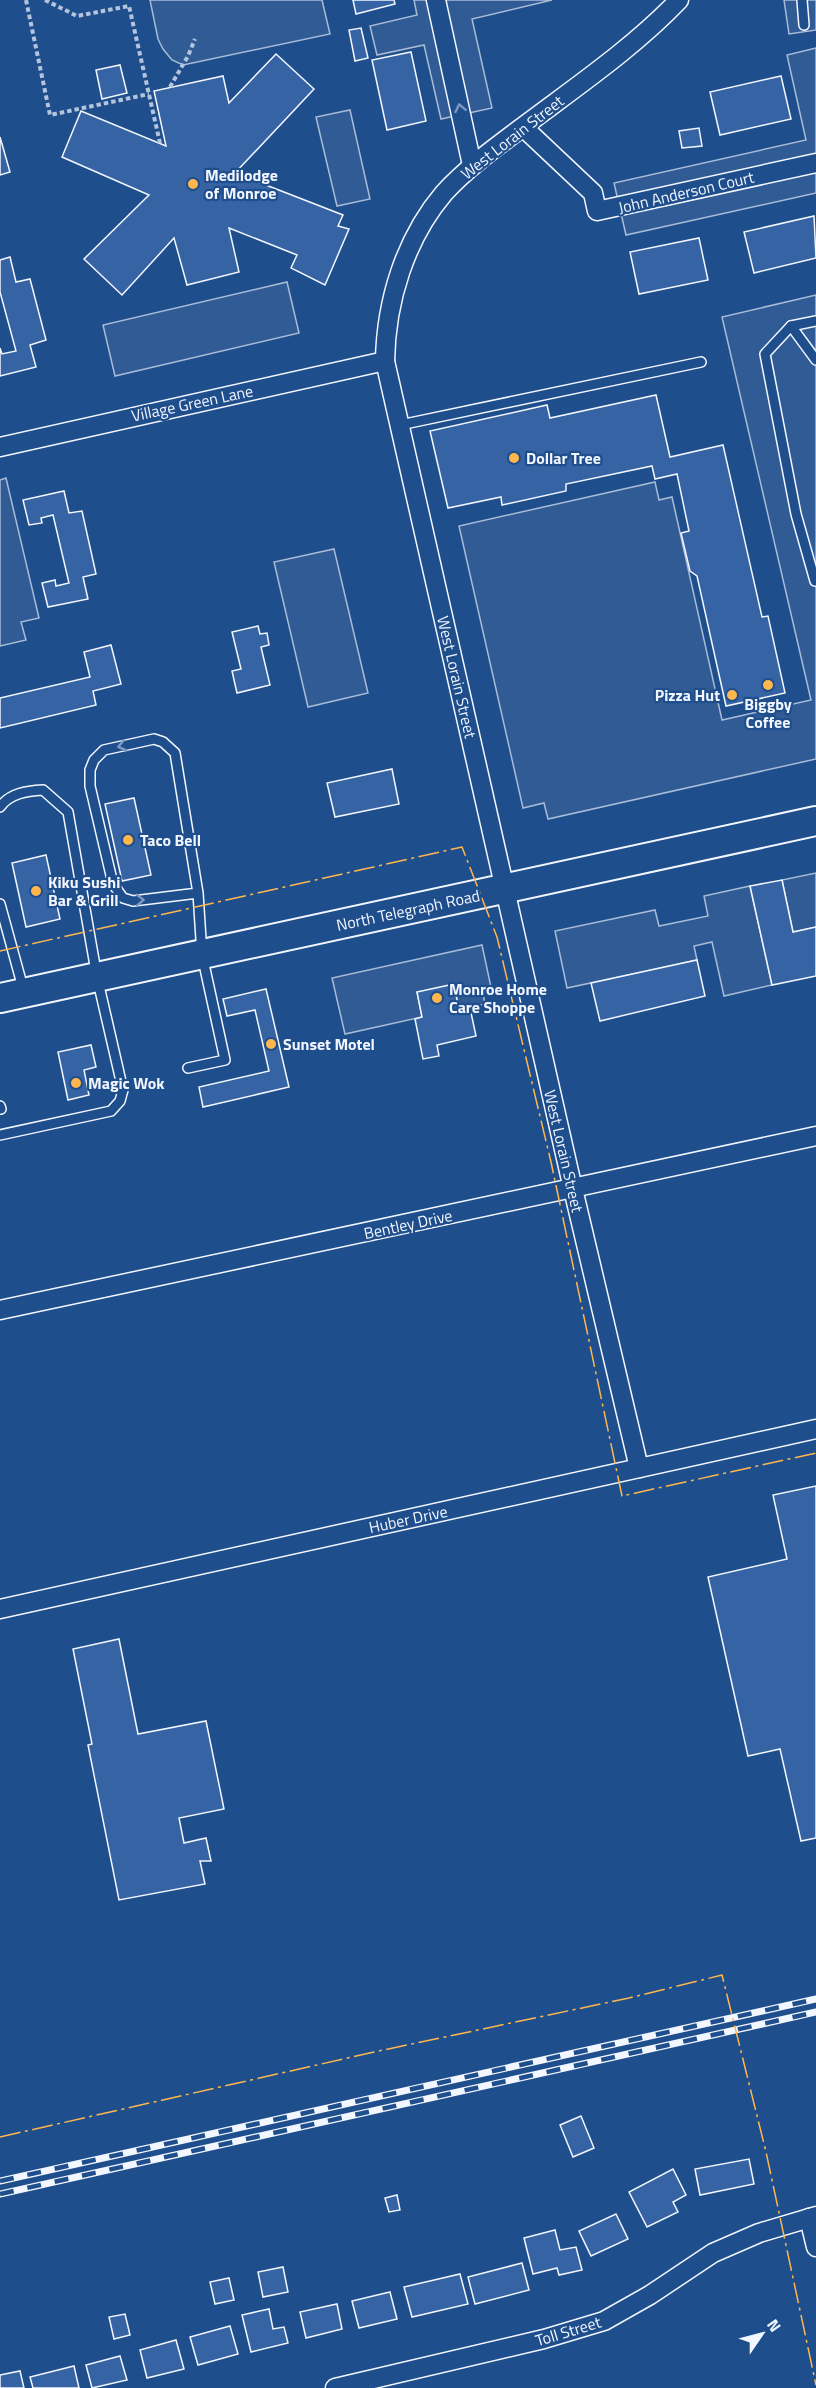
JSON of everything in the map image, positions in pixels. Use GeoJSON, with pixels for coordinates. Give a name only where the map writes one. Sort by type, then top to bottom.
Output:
{"type":"FeatureCollection","features":[{"type":"Feature","properties":{"kind":"main road","name":"North Telegraph Road"},"geometry":{"type":"LineString","coordinates":[[12,996],[816,821]]}},
{"type":"Feature","properties":{"kind":"street"},"geometry":{"type":"LineString","coordinates":[[436,0],[472,165]]}},
{"type":"Feature","properties":{"kind":"street","name":"West Lorain Street"},"geometry":{"type":"LineString","coordinates":[[639,1468],[573,1189],[385,361],[385,332],[390,304],[411,246],[424,221],[444,194],[472,165],[640,37],[679,0]]}},
{"type":"Feature","properties":{"kind":"street","name":"John Anderson Court"},"geometry":{"type":"LineString","coordinates":[[523,127],[593,193],[597,211],[816,163]]}},
{"type":"Feature","properties":{"kind":"street","name":"Village Green Lane"},"geometry":{"type":"LineString","coordinates":[[0,447],[385,361]]}},
{"type":"Feature","properties":{"kind":"street","name":"Bentley Drive"},"geometry":{"type":"LineString","coordinates":[[0,1311],[816,1137]]}},
{"type":"Feature","properties":{"kind":"street","name":"Huber Drive"},"geometry":{"type":"LineString","coordinates":[[0,1608],[816,1429]]}},
{"type":"Feature","properties":{"kind":"street"},"geometry":{"type":"LineString","coordinates":[[813,2217],[816,2247]]}},
{"type":"Feature","properties":{"kind":"street","name":"Toll Street"},"geometry":{"type":"LineString","coordinates":[[335,2388],[544,2339],[604,2321],[650,2295],[713,2253],[759,2234],[813,2217]]}},
{"type":"Feature","properties":{"kind":"lane"},"geometry":{"type":"LineString","coordinates":[[802,0],[804,25]]}},
{"type":"Feature","properties":{"kind":"lane"},"geometry":{"type":"LineString","coordinates":[[816,321],[791,326],[765,354],[796,514],[816,583]]}},
{"type":"Feature","properties":{"kind":"lane"},"geometry":{"type":"LineString","coordinates":[[791,326],[816,360]]}},
{"type":"Feature","properties":{"kind":"lane"},"geometry":{"type":"LineString","coordinates":[[400,425],[701,362]]}},
{"type":"Feature","properties":{"kind":"lane"},"geometry":{"type":"LineString","coordinates":[[188,1068],[225,1060],[202,955],[198,893],[175,753],[163,742],[154,739],[104,750],[94,760],[90,786],[113,884],[123,898],[134,902],[198,893]]}},
{"type":"Feature","properties":{"kind":"lane"},"geometry":{"type":"LineString","coordinates":[[0,807],[4,802],[24,791],[43,790],[68,813],[97,977],[123,1090],[120,1101],[111,1111],[0,1135]]}},
{"type":"Feature","properties":{"kind":"lane"},"geometry":{"type":"LineString","coordinates":[[0,904],[12,996]]}},
{"type":"Feature","properties":{"kind":"path"},"geometry":{"type":"LineString","coordinates":[[26,0],[50,115],[149,94]]}},
{"type":"Feature","properties":{"kind":"path"},"geometry":{"type":"LineString","coordinates":[[45,0],[77,16],[129,6],[160,143]]}},
{"type":"Feature","properties":{"kind":"path"},"geometry":{"type":"LineString","coordinates":[[170,87],[195,39]]}},
{"type":"Feature","properties":{"kind":"shaded area"},"geometry":{"type":"Polygon","coordinates":[[[150,0],[322,0],[330,34],[183,65],[172,60],[163,49],[158,39],[150,0]]]}},
{"type":"Feature","properties":{"kind":"shaded area"},"geometry":{"type":"Polygon","coordinates":[[[414,0],[552,0],[472,19],[492,108],[441,119],[424,45],[377,55],[370,26],[417,15],[414,0]]]}},
{"type":"Feature","properties":{"kind":"shaded area"},"geometry":{"type":"Polygon","coordinates":[[[784,0],[816,0],[816,30],[789,34],[784,0]]]}},
{"type":"Feature","properties":{"kind":"shaded area"},"geometry":{"type":"Polygon","coordinates":[[[816,48],[816,193],[626,235],[614,183],[806,140],[787,55],[816,48]]]}},
{"type":"Feature","properties":{"kind":"shaded area"},"geometry":{"type":"Polygon","coordinates":[[[350,110],[370,199],[337,206],[316,117],[350,110]]]}},
{"type":"Feature","properties":{"kind":"shaded area"},"geometry":{"type":"Polygon","coordinates":[[[287,282],[299,333],[115,376],[103,325],[287,282]]]}},
{"type":"Feature","properties":{"kind":"shaded area"},"geometry":{"type":"Polygon","coordinates":[[[816,295],[816,759],[548,819],[544,803],[523,808],[459,526],[655,482],[659,500],[672,497],[722,720],[811,700],[722,317],[816,295]]]}},
{"type":"Feature","properties":{"kind":"shaded area"},"geometry":{"type":"Polygon","coordinates":[[[6,478],[39,618],[21,622],[26,640],[0,646],[0,480],[6,478]]]}},
{"type":"Feature","properties":{"kind":"shaded area"},"geometry":{"type":"Polygon","coordinates":[[[334,549],[368,693],[308,707],[274,562],[334,549]]]}},
{"type":"Feature","properties":{"kind":"shaded area"},"geometry":{"type":"Polygon","coordinates":[[[816,873],[816,927],[793,932],[782,880],[816,873]]]}},
{"type":"Feature","properties":{"kind":"shaded area"},"geometry":{"type":"Polygon","coordinates":[[[750,886],[772,985],[724,996],[712,942],[694,946],[697,960],[567,988],[555,931],[655,910],[659,926],[708,916],[704,896],[750,886]]]}},
{"type":"Feature","properties":{"kind":"shaded area"},"geometry":{"type":"Polygon","coordinates":[[[482,945],[492,992],[483,994],[485,1004],[459,1010],[453,985],[417,992],[422,1017],[345,1034],[332,978],[482,945]]]}},
{"type":"Feature","properties":{"kind":"building"},"geometry":{"type":"Polygon","coordinates":[[[353,0],[394,0],[395,4],[356,14],[353,0]]]}},
{"type":"Feature","properties":{"kind":"building"},"geometry":{"type":"Polygon","coordinates":[[[361,28],[368,58],[355,61],[349,30],[361,28]]]}},
{"type":"Feature","properties":{"kind":"building"},"geometry":{"type":"Polygon","coordinates":[[[411,52],[426,121],[387,130],[372,60],[411,52]]]}},
{"type":"Feature","properties":{"kind":"building","name":"Medilodge of Monroe"},"geometry":{"type":"Polygon","coordinates":[[[276,54],[314,89],[235,173],[343,215],[338,226],[349,229],[325,285],[291,268],[297,255],[229,228],[239,272],[187,285],[174,238],[122,295],[84,259],[149,195],[62,157],[81,111],[166,146],[154,91],[223,76],[229,103],[276,54]]]}},
{"type":"Feature","properties":{"kind":"building"},"geometry":{"type":"Polygon","coordinates":[[[120,65],[127,93],[102,99],[96,70],[120,65]]]}},
{"type":"Feature","properties":{"kind":"building"},"geometry":{"type":"Polygon","coordinates":[[[781,76],[791,119],[720,135],[710,92],[781,76]]]}},
{"type":"Feature","properties":{"kind":"building"},"geometry":{"type":"Polygon","coordinates":[[[699,128],[702,146],[682,148],[679,131],[699,128]]]}},
{"type":"Feature","properties":{"kind":"building"},"geometry":{"type":"Polygon","coordinates":[[[0,137],[10,172],[0,175],[0,137]]]}},
{"type":"Feature","properties":{"kind":"building"},"geometry":{"type":"Polygon","coordinates":[[[814,216],[816,258],[754,273],[744,232],[814,216]]]}},
{"type":"Feature","properties":{"kind":"building"},"geometry":{"type":"Polygon","coordinates":[[[699,238],[708,280],[639,294],[630,252],[699,238]]]}},
{"type":"Feature","properties":{"kind":"building"},"geometry":{"type":"Polygon","coordinates":[[[10,257],[16,282],[30,279],[46,340],[30,345],[36,367],[0,376],[0,348],[2,354],[16,351],[0,292],[0,260],[10,257]]]}},
{"type":"Feature","properties":{"kind":"building"},"geometry":{"type":"Polygon","coordinates":[[[656,395],[670,457],[723,445],[762,617],[768,616],[785,693],[726,706],[697,576],[690,571],[681,533],[689,531],[677,474],[655,479],[652,466],[566,484],[566,491],[502,505],[501,497],[448,508],[430,431],[547,405],[550,418],[656,395]]]}},
{"type":"Feature","properties":{"kind":"building"},"geometry":{"type":"Polygon","coordinates":[[[64,491],[69,513],[82,511],[96,574],[83,577],[88,599],[48,607],[42,583],[55,580],[56,586],[69,583],[53,515],[41,518],[42,523],[29,525],[23,500],[64,491]]]}},
{"type":"Feature","properties":{"kind":"building"},"geometry":{"type":"Polygon","coordinates":[[[258,626],[260,634],[267,633],[269,645],[261,647],[270,685],[237,693],[232,671],[241,669],[232,632],[258,626]]]}},
{"type":"Feature","properties":{"kind":"building"},"geometry":{"type":"Polygon","coordinates":[[[111,645],[121,684],[93,691],[96,705],[0,728],[0,698],[90,677],[84,652],[111,645]]]}},
{"type":"Feature","properties":{"kind":"building"},"geometry":{"type":"Polygon","coordinates":[[[392,769],[399,804],[335,817],[327,783],[392,769]]]}},
{"type":"Feature","properties":{"kind":"building","name":"Taco Bell"},"geometry":{"type":"Polygon","coordinates":[[[134,798],[151,875],[122,881],[105,804],[134,798]]]}},
{"type":"Feature","properties":{"kind":"building","name":"Kiku Sushi Bar & Grill"},"geometry":{"type":"Polygon","coordinates":[[[46,855],[60,919],[26,927],[12,863],[46,855]]]}},
{"type":"Feature","properties":{"kind":"building"},"geometry":{"type":"Polygon","coordinates":[[[782,880],[793,932],[816,927],[816,976],[772,985],[750,886],[782,880]]]}},
{"type":"Feature","properties":{"kind":"building"},"geometry":{"type":"Polygon","coordinates":[[[697,960],[705,996],[600,1021],[591,983],[697,960]]]}},
{"type":"Feature","properties":{"kind":"building"},"geometry":{"type":"Polygon","coordinates":[[[454,984],[459,1010],[470,1008],[476,1036],[437,1045],[439,1056],[423,1059],[415,1019],[422,1017],[417,992],[454,984]]]}},
{"type":"Feature","properties":{"kind":"building","name":"Sunset Motel"},"geometry":{"type":"Polygon","coordinates":[[[266,989],[289,1087],[203,1107],[199,1087],[269,1071],[255,1010],[227,1016],[223,999],[266,989]]]}},
{"type":"Feature","properties":{"kind":"building","name":"Magic Wok"},"geometry":{"type":"Polygon","coordinates":[[[91,1045],[96,1067],[84,1070],[89,1095],[68,1100],[58,1052],[91,1045]]]}},
{"type":"Feature","properties":{"kind":"building"},"geometry":{"type":"Polygon","coordinates":[[[816,1486],[816,1838],[801,1841],[780,1749],[748,1756],[708,1577],[787,1559],[773,1495],[816,1486]]]}},
{"type":"Feature","properties":{"kind":"building"},"geometry":{"type":"Polygon","coordinates":[[[119,1639],[138,1734],[206,1721],[224,1809],[179,1818],[184,1843],[206,1838],[211,1861],[200,1861],[205,1884],[119,1900],[88,1745],[92,1744],[73,1649],[119,1639]]]}},
{"type":"Feature","properties":{"kind":"building"},"geometry":{"type":"Polygon","coordinates":[[[581,2116],[594,2148],[573,2157],[560,2125],[581,2116]]]}},
{"type":"Feature","properties":{"kind":"building"},"geometry":{"type":"Polygon","coordinates":[[[749,2159],[754,2184],[700,2195],[695,2169],[749,2159]]]}},
{"type":"Feature","properties":{"kind":"building"},"geometry":{"type":"Polygon","coordinates":[[[673,2169],[686,2195],[673,2202],[678,2212],[647,2227],[629,2192],[673,2169]]]}},
{"type":"Feature","properties":{"kind":"building"},"geometry":{"type":"Polygon","coordinates":[[[397,2195],[400,2210],[389,2212],[385,2198],[397,2195]]]}},
{"type":"Feature","properties":{"kind":"building"},"geometry":{"type":"Polygon","coordinates":[[[616,2214],[628,2239],[591,2256],[579,2231],[616,2214]]]}},
{"type":"Feature","properties":{"kind":"building"},"geometry":{"type":"Polygon","coordinates":[[[555,2230],[560,2250],[576,2247],[582,2270],[559,2275],[557,2268],[533,2274],[524,2238],[555,2230]]]}},
{"type":"Feature","properties":{"kind":"building"},"geometry":{"type":"Polygon","coordinates":[[[522,2263],[529,2290],[475,2304],[468,2277],[522,2263]]]}},
{"type":"Feature","properties":{"kind":"building"},"geometry":{"type":"Polygon","coordinates":[[[283,2267],[288,2292],[263,2297],[258,2272],[283,2267]]]}},
{"type":"Feature","properties":{"kind":"building"},"geometry":{"type":"Polygon","coordinates":[[[460,2274],[468,2304],[412,2317],[404,2287],[460,2274]]]}},
{"type":"Feature","properties":{"kind":"building"},"geometry":{"type":"Polygon","coordinates":[[[229,2278],[234,2300],[215,2304],[210,2282],[229,2278]]]}},
{"type":"Feature","properties":{"kind":"building"},"geometry":{"type":"Polygon","coordinates":[[[390,2292],[397,2319],[359,2328],[352,2301],[390,2292]]]}},
{"type":"Feature","properties":{"kind":"building"},"geometry":{"type":"Polygon","coordinates":[[[337,2304],[342,2329],[306,2338],[300,2312],[337,2304]]]}},
{"type":"Feature","properties":{"kind":"building"},"geometry":{"type":"Polygon","coordinates":[[[269,2309],[273,2329],[284,2327],[288,2343],[251,2352],[242,2315],[269,2309]]]}},
{"type":"Feature","properties":{"kind":"building"},"geometry":{"type":"Polygon","coordinates":[[[125,2314],[130,2335],[114,2339],[109,2317],[125,2314]]]}},
{"type":"Feature","properties":{"kind":"building"},"geometry":{"type":"Polygon","coordinates":[[[230,2326],[238,2354],[198,2365],[190,2337],[230,2326]]]}},
{"type":"Feature","properties":{"kind":"building"},"geometry":{"type":"Polygon","coordinates":[[[176,2340],[184,2369],[147,2378],[140,2350],[176,2340]]]}},
{"type":"Feature","properties":{"kind":"building"},"geometry":{"type":"Polygon","coordinates":[[[120,2356],[127,2380],[92,2388],[86,2365],[120,2356]]]}},
{"type":"Feature","properties":{"kind":"building"},"geometry":{"type":"Polygon","coordinates":[[[74,2366],[79,2388],[33,2388],[30,2377],[74,2366]]]}},
{"type":"Feature","properties":{"kind":"building"},"geometry":{"type":"Polygon","coordinates":[[[20,2371],[24,2388],[0,2388],[0,2375],[20,2371]]]}},
{"type":"Feature","properties":{"kind":"railway"},"geometry":{"type":"LineString","coordinates":[[0,2181],[816,1999]]}},
{"type":"Feature","properties":{"kind":"railway"},"geometry":{"type":"LineString","coordinates":[[0,2194],[816,2012]]}},
{"type":"Feature","properties":{"kind":"power"},"geometry":{"type":"LineString","coordinates":[[0,951],[462,847],[497,937],[551,1162],[622,1496],[816,1453]]}},
{"type":"Feature","properties":{"kind":"power"},"geometry":{"type":"LineString","coordinates":[[0,2137],[374,2052],[629,1998],[722,1975],[766,2152],[816,2385]]}},
{"type":"Feature","properties":{"kind":"place","name":"Medilodge of Monroe"},"geometry":{"type":"Point","coordinates":[193,184]}},
{"type":"Feature","properties":{"kind":"place","name":"Dollar Tree"},"geometry":{"type":"Point","coordinates":[514,458]}},
{"type":"Feature","properties":{"kind":"place","name":"Biggby Coffee"},"geometry":{"type":"Point","coordinates":[768,685]}},
{"type":"Feature","properties":{"kind":"place","name":"Pizza Hut"},"geometry":{"type":"Point","coordinates":[732,695]}},
{"type":"Feature","properties":{"kind":"place","name":"Taco Bell"},"geometry":{"type":"Point","coordinates":[128,840]}},
{"type":"Feature","properties":{"kind":"place","name":"Kiku Sushi Bar & Grill"},"geometry":{"type":"Point","coordinates":[36,891]}},
{"type":"Feature","properties":{"kind":"place","name":"Monroe Home Care Shoppe"},"geometry":{"type":"Point","coordinates":[437,998]}},
{"type":"Feature","properties":{"kind":"place","name":"Sunset Motel"},"geometry":{"type":"Point","coordinates":[271,1044]}},
{"type":"Feature","properties":{"kind":"place","name":"Magic Wok"},"geometry":{"type":"Point","coordinates":[76,1083]}}]}
